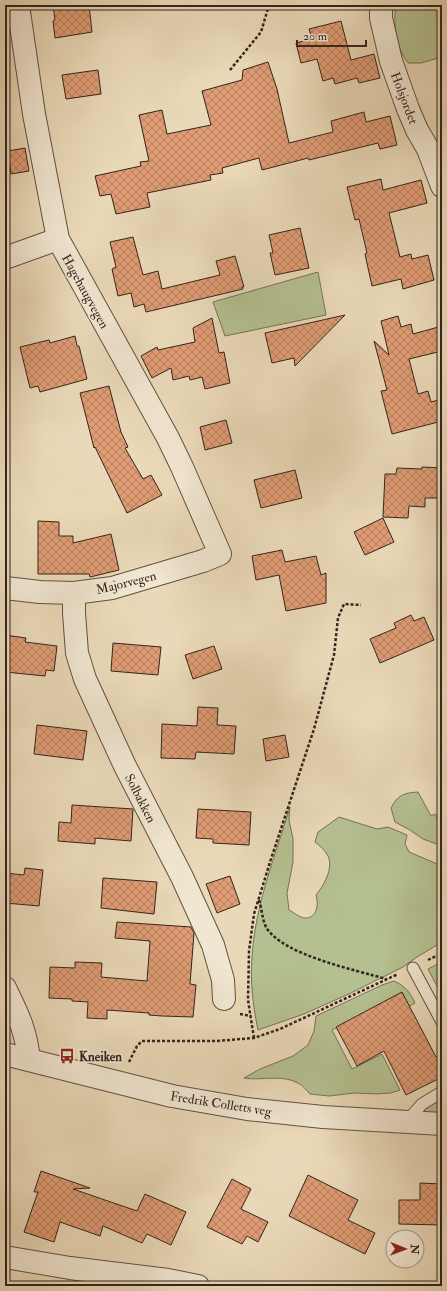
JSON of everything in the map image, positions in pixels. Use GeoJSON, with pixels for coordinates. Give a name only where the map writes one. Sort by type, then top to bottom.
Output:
{"type":"FeatureCollection","features":[{"type":"Feature","properties":{"kind":"street","name":"Hagehaugvegen"},"geometry":{"type":"LineString","coordinates":[[18,5],[34,114],[58,239],[168,438],[220,554]]}},
{"type":"Feature","properties":{"kind":"street","name":"Holsjordet"},"geometry":{"type":"LineString","coordinates":[[381,5],[381,18],[391,61],[408,109],[417,130],[428,149],[442,186]]}},
{"type":"Feature","properties":{"kind":"street"},"geometry":{"type":"LineString","coordinates":[[5,258],[58,239]]}},
{"type":"Feature","properties":{"kind":"street","name":"Majorvegen"},"geometry":{"type":"LineString","coordinates":[[5,588],[40,592],[74,592],[112,588],[203,561],[220,554]]}},
{"type":"Feature","properties":{"kind":"street","name":"Solbakken"},"geometry":{"type":"LineString","coordinates":[[74,592],[77,653],[85,679],[124,766],[182,877],[213,945],[223,980],[224,999]]}},
{"type":"Feature","properties":{"kind":"street"},"geometry":{"type":"LineString","coordinates":[[5,988],[20,1018],[27,1041],[29,1060]]}},
{"type":"Feature","properties":{"kind":"street","name":"Fredrik Colletts veg"},"geometry":{"type":"LineString","coordinates":[[5,1054],[172,1096],[246,1109],[323,1117],[442,1124]]}},
{"type":"Feature","properties":{"kind":"street"},"geometry":{"type":"LineString","coordinates":[[5,1257],[70,1268],[168,1280],[198,1286]]}},
{"type":"Feature","properties":{"kind":"lane"},"geometry":{"type":"LineString","coordinates":[[413,968],[442,1022]]}},
{"type":"Feature","properties":{"kind":"lane"},"geometry":{"type":"LineString","coordinates":[[405,1123],[422,1104],[442,1092]]}},
{"type":"Feature","properties":{"kind":"path"},"geometry":{"type":"LineString","coordinates":[[230,70],[261,32],[269,5]]}},
{"type":"Feature","properties":{"kind":"path"},"geometry":{"type":"LineString","coordinates":[[254,1038],[248,1000],[248,951],[254,914],[325,691],[334,656],[338,618],[344,604],[361,605]]}},
{"type":"Feature","properties":{"kind":"path"},"geometry":{"type":"LineString","coordinates":[[259,900],[265,926],[272,936],[310,956],[387,979]]}},
{"type":"Feature","properties":{"kind":"path"},"geometry":{"type":"LineString","coordinates":[[126,1067],[137,1046],[142,1041],[216,1041],[254,1038],[280,1029],[413,968],[442,953]]}},
{"type":"Feature","properties":{"kind":"green space"},"geometry":{"type":"Polygon","coordinates":[[[396,5],[442,5],[442,57],[421,63],[408,63],[398,43],[396,35],[396,5]]]}},
{"type":"Feature","properties":{"kind":"green space"},"geometry":{"type":"Polygon","coordinates":[[[318,272],[326,315],[225,336],[213,302],[318,272]]]}},
{"type":"Feature","properties":{"kind":"green space"},"geometry":{"type":"Polygon","coordinates":[[[418,792],[431,816],[435,814],[442,827],[442,846],[423,839],[395,822],[391,808],[396,800],[405,794],[418,792]]]}},
{"type":"Feature","properties":{"kind":"green space"},"geometry":{"type":"Polygon","coordinates":[[[290,807],[289,820],[293,839],[293,862],[287,893],[289,910],[304,918],[312,916],[316,911],[316,895],[327,877],[330,866],[327,854],[315,842],[318,832],[339,817],[377,829],[388,827],[407,835],[405,844],[409,852],[442,866],[442,942],[403,967],[351,993],[304,1014],[258,1030],[253,1003],[251,966],[254,938],[266,881],[290,807]]]}},
{"type":"Feature","properties":{"kind":"green space"},"geometry":{"type":"Polygon","coordinates":[[[442,962],[442,996],[428,969],[442,962]]]}},
{"type":"Feature","properties":{"kind":"green space"},"geometry":{"type":"Polygon","coordinates":[[[394,981],[407,990],[415,1003],[406,1008],[399,995],[332,1030],[352,1069],[382,1054],[400,1090],[391,1093],[355,1093],[329,1096],[310,1094],[303,1086],[292,1080],[278,1078],[244,1078],[260,1069],[293,1056],[308,1045],[314,1031],[316,1016],[382,985],[394,981]]]}},
{"type":"Feature","properties":{"kind":"green space"},"geometry":{"type":"Polygon","coordinates":[[[442,1097],[442,1114],[421,1114],[432,1103],[442,1097]]]}},
{"type":"Feature","properties":{"kind":"building"},"geometry":{"type":"Polygon","coordinates":[[[53,5],[89,5],[92,32],[55,38],[53,5]]]}},
{"type":"Feature","properties":{"kind":"building"},"geometry":{"type":"Polygon","coordinates":[[[341,21],[351,60],[374,54],[380,78],[359,83],[357,78],[335,84],[333,78],[323,81],[317,59],[301,63],[296,43],[312,39],[309,29],[341,21]]]}},
{"type":"Feature","properties":{"kind":"building"},"geometry":{"type":"Polygon","coordinates":[[[268,62],[277,89],[289,143],[333,132],[331,121],[364,112],[366,122],[390,116],[397,145],[380,149],[378,143],[309,160],[308,158],[262,170],[259,158],[222,168],[223,173],[210,175],[211,180],[147,193],[150,207],[116,214],[111,194],[100,196],[95,176],[141,166],[140,162],[149,161],[139,115],[162,110],[167,134],[211,125],[202,91],[242,80],[243,70],[268,62]]]}},
{"type":"Feature","properties":{"kind":"building"},"geometry":{"type":"Polygon","coordinates":[[[98,70],[101,94],[66,99],[62,75],[98,70]]]}},
{"type":"Feature","properties":{"kind":"building"},"geometry":{"type":"Polygon","coordinates":[[[25,148],[29,171],[11,174],[8,151],[25,148]]]}},
{"type":"Feature","properties":{"kind":"building"},"geometry":{"type":"Polygon","coordinates":[[[381,179],[383,190],[421,180],[427,203],[389,213],[400,257],[411,254],[412,259],[428,255],[434,280],[403,289],[401,279],[372,286],[365,254],[367,253],[359,219],[355,220],[347,187],[381,179]]]}},
{"type":"Feature","properties":{"kind":"building"},"geometry":{"type":"Polygon","coordinates":[[[300,228],[309,268],[275,275],[270,253],[273,253],[269,235],[300,228]]]}},
{"type":"Feature","properties":{"kind":"building"},"geometry":{"type":"Polygon","coordinates":[[[133,237],[143,275],[158,271],[162,289],[220,275],[216,261],[235,256],[244,287],[242,287],[243,289],[146,312],[144,304],[134,307],[131,293],[118,296],[112,269],[116,267],[110,242],[133,237]]]}},
{"type":"Feature","properties":{"kind":"building"},"geometry":{"type":"Polygon","coordinates":[[[345,315],[295,366],[294,358],[272,363],[265,333],[345,315]]]}},
{"type":"Feature","properties":{"kind":"building"},"geometry":{"type":"Polygon","coordinates":[[[398,316],[401,327],[411,324],[413,334],[442,326],[442,351],[409,359],[418,394],[428,391],[431,402],[442,399],[442,421],[392,434],[381,391],[387,390],[374,341],[389,355],[381,321],[398,316]]]}},
{"type":"Feature","properties":{"kind":"building"},"geometry":{"type":"Polygon","coordinates":[[[212,318],[219,353],[224,352],[230,383],[205,389],[202,377],[190,380],[189,376],[173,380],[171,368],[152,378],[141,356],[157,347],[158,350],[195,342],[193,328],[212,318]]]}},
{"type":"Feature","properties":{"kind":"building"},"geometry":{"type":"Polygon","coordinates":[[[75,336],[87,379],[40,392],[38,386],[30,388],[20,347],[49,340],[50,343],[75,336]]]}},
{"type":"Feature","properties":{"kind":"building"},"geometry":{"type":"Polygon","coordinates":[[[109,386],[121,432],[128,447],[125,448],[143,479],[151,475],[162,495],[127,513],[95,447],[94,448],[80,393],[109,386]]]}},
{"type":"Feature","properties":{"kind":"building"},"geometry":{"type":"Polygon","coordinates":[[[226,420],[232,443],[205,450],[200,427],[226,420]]]}},
{"type":"Feature","properties":{"kind":"building"},"geometry":{"type":"Polygon","coordinates":[[[422,467],[442,468],[441,498],[425,498],[425,507],[409,506],[408,518],[383,517],[385,474],[396,474],[397,468],[422,469],[422,467]]]}},
{"type":"Feature","properties":{"kind":"building"},"geometry":{"type":"Polygon","coordinates":[[[295,470],[302,498],[261,508],[254,480],[295,470]]]}},
{"type":"Feature","properties":{"kind":"building"},"geometry":{"type":"Polygon","coordinates":[[[383,518],[394,542],[365,555],[354,532],[383,518]]]}},
{"type":"Feature","properties":{"kind":"building"},"geometry":{"type":"Polygon","coordinates":[[[38,521],[59,522],[59,536],[73,536],[73,543],[111,534],[119,570],[90,577],[89,574],[38,574],[38,521]]]}},
{"type":"Feature","properties":{"kind":"building"},"geometry":{"type":"Polygon","coordinates":[[[282,550],[285,562],[316,556],[321,575],[326,573],[326,603],[286,611],[279,575],[256,580],[252,556],[282,550]]]}},
{"type":"Feature","properties":{"kind":"building"},"geometry":{"type":"Polygon","coordinates":[[[411,615],[414,621],[424,617],[434,640],[380,663],[370,639],[396,628],[394,623],[411,615]]]}},
{"type":"Feature","properties":{"kind":"building"},"geometry":{"type":"Polygon","coordinates":[[[5,635],[26,638],[25,642],[57,646],[54,671],[46,670],[45,676],[5,672],[5,635]]]}},
{"type":"Feature","properties":{"kind":"building"},"geometry":{"type":"Polygon","coordinates":[[[113,643],[161,647],[158,675],[111,671],[113,643]]]}},
{"type":"Feature","properties":{"kind":"building"},"geometry":{"type":"Polygon","coordinates":[[[214,646],[222,669],[193,679],[185,655],[214,646]]]}},
{"type":"Feature","properties":{"kind":"building"},"geometry":{"type":"Polygon","coordinates":[[[198,707],[218,708],[217,725],[236,726],[234,754],[196,752],[195,759],[161,758],[162,724],[197,726],[198,707]]]}},
{"type":"Feature","properties":{"kind":"building"},"geometry":{"type":"Polygon","coordinates":[[[37,725],[87,731],[83,760],[34,754],[37,725]]]}},
{"type":"Feature","properties":{"kind":"building"},"geometry":{"type":"Polygon","coordinates":[[[285,735],[289,757],[266,761],[263,739],[285,735]]]}},
{"type":"Feature","properties":{"kind":"building"},"geometry":{"type":"Polygon","coordinates":[[[72,805],[133,809],[131,841],[95,838],[95,844],[58,841],[59,822],[71,823],[72,805]]]}},
{"type":"Feature","properties":{"kind":"building"},"geometry":{"type":"Polygon","coordinates":[[[198,809],[251,812],[249,845],[213,843],[213,839],[196,838],[198,809]]]}},
{"type":"Feature","properties":{"kind":"building"},"geometry":{"type":"Polygon","coordinates":[[[25,868],[43,870],[39,906],[5,903],[5,873],[24,875],[25,868]]]}},
{"type":"Feature","properties":{"kind":"building"},"geometry":{"type":"Polygon","coordinates":[[[230,876],[240,904],[217,913],[206,884],[230,876]]]}},
{"type":"Feature","properties":{"kind":"building"},"geometry":{"type":"Polygon","coordinates":[[[103,878],[157,882],[154,914],[101,908],[103,878]]]}},
{"type":"Feature","properties":{"kind":"building"},"geometry":{"type":"Polygon","coordinates":[[[117,922],[191,927],[194,933],[190,984],[196,985],[193,1017],[149,1015],[149,1013],[107,1010],[107,1019],[87,1018],[88,1002],[72,1001],[72,999],[49,998],[50,967],[75,968],[75,962],[102,963],[101,977],[147,981],[150,941],[115,938],[117,922]]]}},
{"type":"Feature","properties":{"kind":"building"},"geometry":{"type":"Polygon","coordinates":[[[402,992],[436,1057],[442,1054],[442,1077],[406,1095],[384,1051],[357,1066],[336,1027],[402,992]]]}},
{"type":"Feature","properties":{"kind":"building"},"geometry":{"type":"Polygon","coordinates":[[[41,1171],[90,1188],[73,1189],[137,1211],[145,1194],[186,1212],[171,1245],[147,1234],[142,1243],[103,1226],[100,1236],[60,1222],[54,1242],[24,1232],[38,1192],[34,1192],[41,1171]]]}},
{"type":"Feature","properties":{"kind":"building"},"geometry":{"type":"Polygon","coordinates":[[[308,1175],[358,1200],[348,1220],[375,1233],[365,1254],[289,1216],[308,1175]]]}},
{"type":"Feature","properties":{"kind":"building"},"geometry":{"type":"Polygon","coordinates":[[[232,1179],[251,1189],[241,1209],[268,1222],[258,1242],[247,1236],[242,1244],[207,1227],[232,1179]]]}},
{"type":"Feature","properties":{"kind":"building"},"geometry":{"type":"Polygon","coordinates":[[[420,1183],[442,1184],[442,1225],[399,1224],[399,1200],[420,1200],[420,1183]]]}},
{"type":"Feature","properties":{"kind":"place","name":"Kneiken"},"geometry":{"type":"Point","coordinates":[67,1056]}}]}
